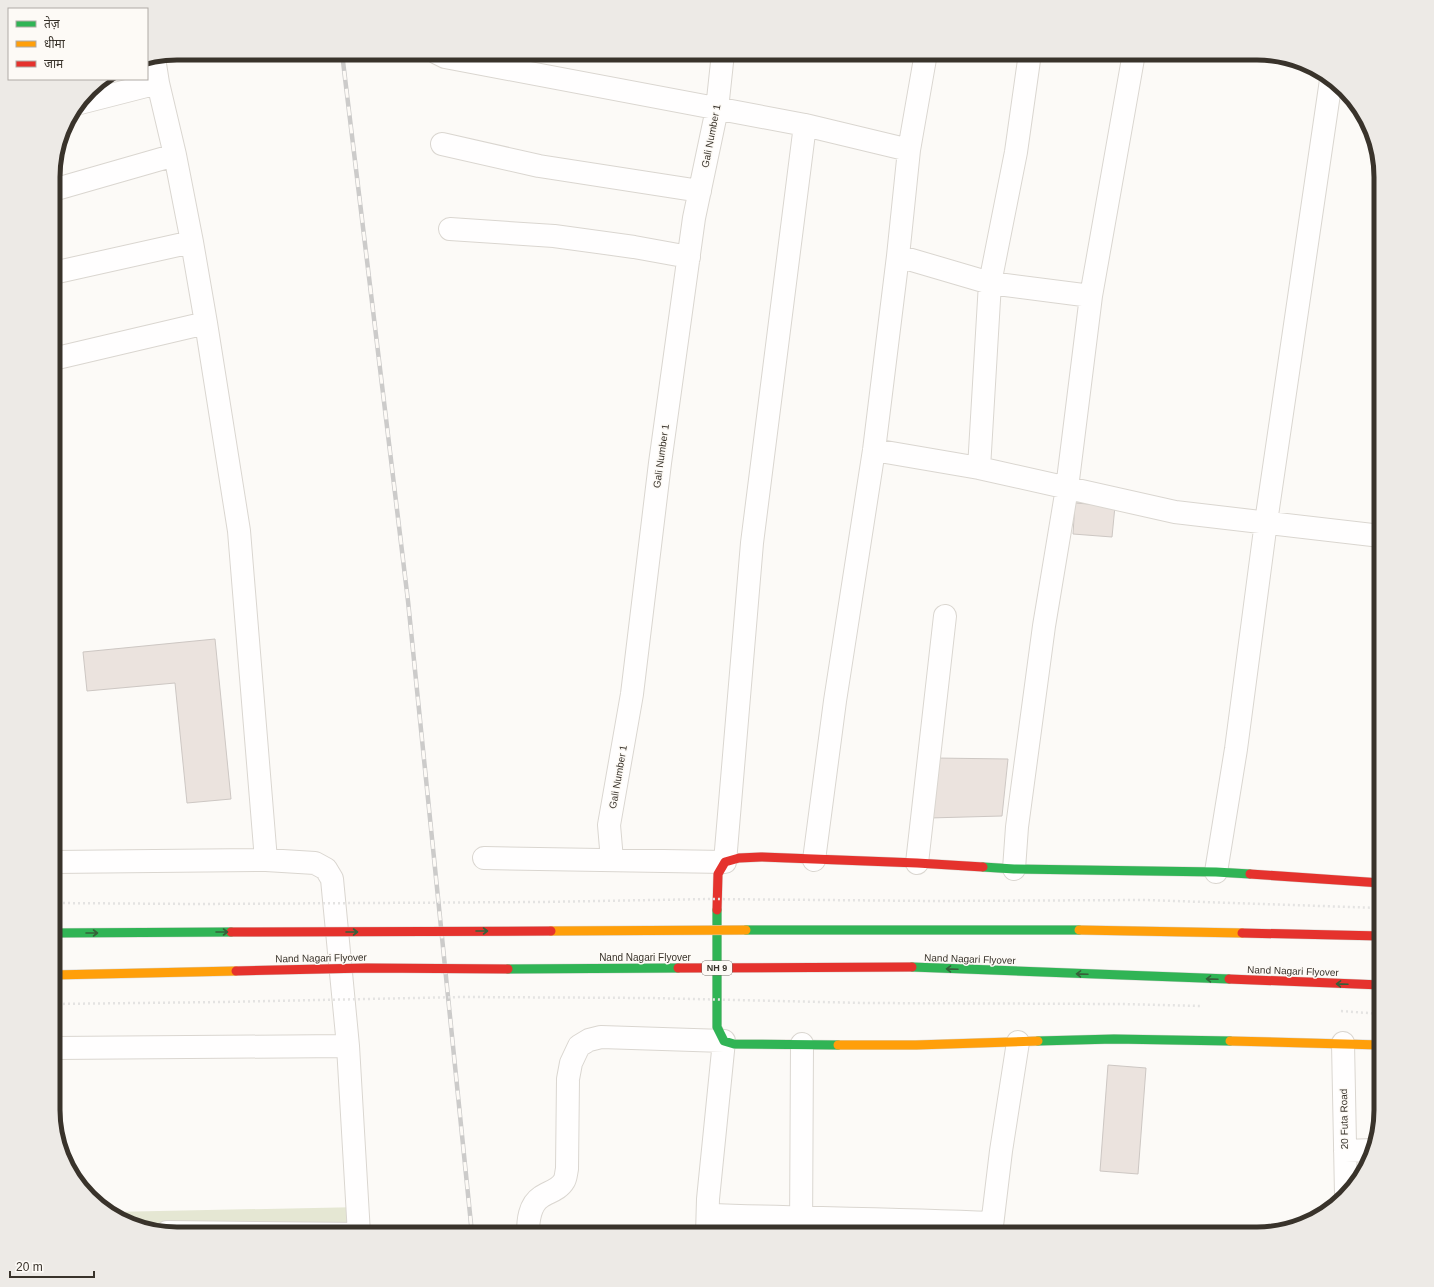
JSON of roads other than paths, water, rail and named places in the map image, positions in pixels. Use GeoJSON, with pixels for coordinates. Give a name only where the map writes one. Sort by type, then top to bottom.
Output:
{"type":"FeatureCollection","features":[{"type":"Feature","properties":{"kind":"main road"},"geometry":{"type":"LineString","coordinates":[[1374,883],[1216,872],[1014,869],[917,863],[761,857],[739,858],[724,862],[718,874],[717,883],[717,1027],[724,1041],[734,1044],[916,1045],[1114,1039],[1343,1043],[1374,1045]]}},
{"type":"Feature","properties":{"kind":"main road"},"geometry":{"type":"LineString","coordinates":[[60,933],[1031,929],[1374,936]]}},
{"type":"Feature","properties":{"kind":"main road","name":"Nand Nagari Flyover"},"geometry":{"type":"LineString","coordinates":[[60,975],[367,968],[526,969],[892,966],[1374,985]]}},
{"type":"Feature","properties":{"kind":"street"},"geometry":{"type":"LineString","coordinates":[[456,60],[805,125],[909,150]]}},
{"type":"Feature","properties":{"kind":"street","name":"Gali Number 1"},"geometry":{"type":"LineString","coordinates":[[612,860],[609,834],[610,825],[632,694],[660,463],[694,218],[717,109],[723,60]]}},
{"type":"Feature","properties":{"kind":"street"},"geometry":{"type":"LineString","coordinates":[[814,860],[835,701],[874,450],[898,256],[909,150],[925,60]]}},
{"type":"Feature","properties":{"kind":"street"},"geometry":{"type":"LineString","coordinates":[[979,468],[990,283],[1016,152],[1029,60]]}},
{"type":"Feature","properties":{"kind":"street"},"geometry":{"type":"LineString","coordinates":[[1014,869],[1017,827],[1044,626],[1067,488],[1091,296],[1133,60]]}},
{"type":"Feature","properties":{"kind":"street"},"geometry":{"type":"LineString","coordinates":[[155,62],[192,242],[239,531],[266,860]]}},
{"type":"Feature","properties":{"kind":"street"},"geometry":{"type":"LineString","coordinates":[[88,101],[158,83]]}},
{"type":"Feature","properties":{"kind":"street"},"geometry":{"type":"LineString","coordinates":[[1216,872],[1236,749],[1266,522],[1331,87]]}},
{"type":"Feature","properties":{"kind":"street"},"geometry":{"type":"LineString","coordinates":[[484,858],[724,862],[752,543],[805,125]]}},
{"type":"Feature","properties":{"kind":"street"},"geometry":{"type":"LineString","coordinates":[[442,144],[539,166],[700,191]]}},
{"type":"Feature","properties":{"kind":"street"},"geometry":{"type":"LineString","coordinates":[[60,188],[175,155]]}},
{"type":"Feature","properties":{"kind":"street"},"geometry":{"type":"LineString","coordinates":[[450,229],[554,236],[634,247],[689,257]]}},
{"type":"Feature","properties":{"kind":"street"},"geometry":{"type":"LineString","coordinates":[[60,271],[192,242]]}},
{"type":"Feature","properties":{"kind":"street"},"geometry":{"type":"LineString","coordinates":[[898,256],[990,283],[1091,296]]}},
{"type":"Feature","properties":{"kind":"street"},"geometry":{"type":"LineString","coordinates":[[60,357],[206,323]]}},
{"type":"Feature","properties":{"kind":"street"},"geometry":{"type":"LineString","coordinates":[[874,450],[979,468],[1175,512],[1374,535]]}},
{"type":"Feature","properties":{"kind":"street"},"geometry":{"type":"LineString","coordinates":[[917,863],[945,616]]}},
{"type":"Feature","properties":{"kind":"street"},"geometry":{"type":"LineString","coordinates":[[60,862],[266,860],[314,863],[326,869],[332,879],[348,1046],[359,1227]]}},
{"type":"Feature","properties":{"kind":"street"},"geometry":{"type":"LineString","coordinates":[[528,1227],[532,1207],[540,1197],[553,1191],[564,1182],[567,1169],[568,1079],[571,1063],[579,1046],[589,1040],[601,1037],[724,1041],[708,1199],[707,1224],[942,1227]]}},
{"type":"Feature","properties":{"kind":"street"},"geometry":{"type":"LineString","coordinates":[[991,1227],[1018,1042]]}},
{"type":"Feature","properties":{"kind":"street","name":"20 Futa Road"},"geometry":{"type":"LineString","coordinates":[[1343,1043],[1346,1186]]}},
{"type":"Feature","properties":{"kind":"street"},"geometry":{"type":"LineString","coordinates":[[801,1226],[802,1044]]}},
{"type":"Feature","properties":{"kind":"street"},"geometry":{"type":"LineString","coordinates":[[60,1048],[348,1046]]}},
{"type":"Feature","properties":{"kind":"street"},"geometry":{"type":"LineString","coordinates":[[1345,1151],[1367,1150]]}},
{"type":"Feature","properties":{"kind":"railway"},"geometry":{"type":"LineString","coordinates":[[343,60],[408,601],[471,1227]]}}]}
